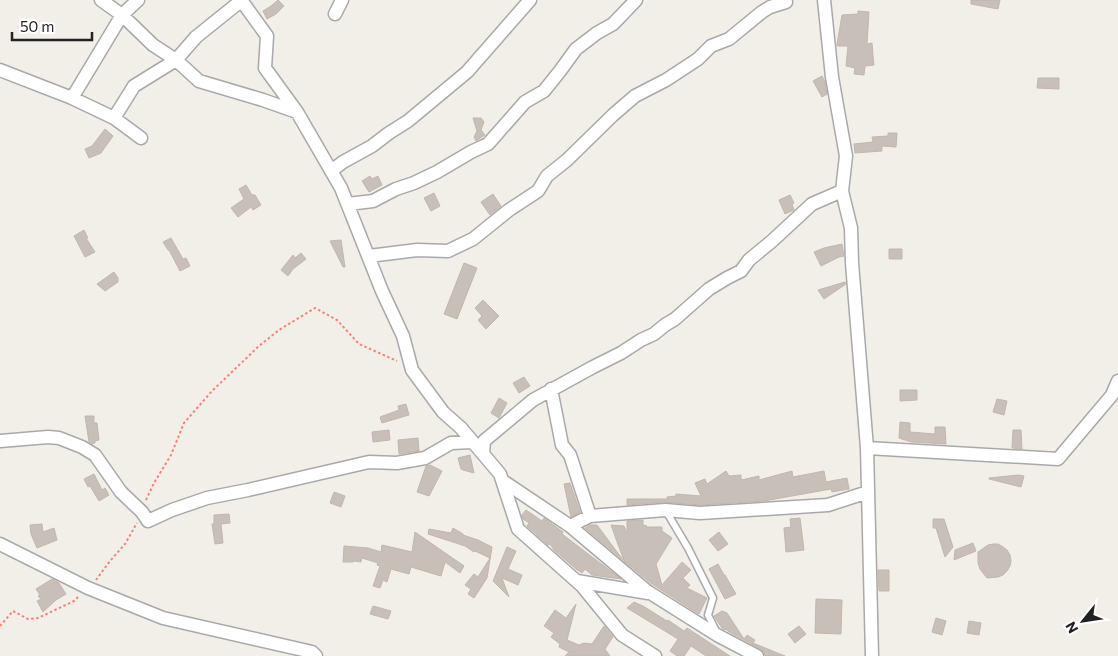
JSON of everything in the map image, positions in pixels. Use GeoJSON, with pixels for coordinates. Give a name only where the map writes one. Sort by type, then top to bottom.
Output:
{"type":"FeatureCollection","features":[{"type":"Feature","properties":{"kind":"street"},"geometry":{"type":"LineString","coordinates":[[101,0],[122,16],[153,45],[176,60],[198,81],[297,112]]}},
{"type":"Feature","properties":{"kind":"street"},"geometry":{"type":"LineString","coordinates":[[72,98],[122,16],[138,0]]}},
{"type":"Feature","properties":{"kind":"street"},"geometry":{"type":"LineString","coordinates":[[114,118],[134,86],[176,60],[196,36],[241,0],[267,36],[265,68],[297,112],[341,188],[382,291],[403,336],[412,370],[442,412],[461,428],[500,474],[518,529],[582,586],[622,635],[655,656]]}},
{"type":"Feature","properties":{"kind":"street"},"geometry":{"type":"LineString","coordinates":[[335,14],[342,0]]}},
{"type":"Feature","properties":{"kind":"street"},"geometry":{"type":"LineString","coordinates":[[331,171],[408,121],[467,72],[530,0]]}},
{"type":"Feature","properties":{"kind":"street"},"geometry":{"type":"LineString","coordinates":[[348,204],[374,201],[396,189],[437,172],[488,144],[525,102],[544,91],[576,49],[596,33],[613,24],[636,0]]}},
{"type":"Feature","properties":{"kind":"street"},"geometry":{"type":"LineString","coordinates":[[824,0],[832,77],[846,156],[842,191],[851,228],[867,448],[872,656]]}},
{"type":"Feature","properties":{"kind":"street"},"geometry":{"type":"LineString","coordinates":[[369,256],[417,250],[448,251],[473,239],[509,210],[538,191],[547,176],[567,160],[634,96],[666,80],[698,59],[711,46],[729,39],[770,7],[786,2]]}},
{"type":"Feature","properties":{"kind":"street"},"geometry":{"type":"LineString","coordinates":[[0,70],[72,98],[114,118],[141,138]]}},
{"type":"Feature","properties":{"kind":"street"},"geometry":{"type":"LineString","coordinates":[[483,454],[484,441],[533,400],[654,334],[675,319],[709,289],[741,271],[748,260],[772,241],[812,204],[842,191]]}},
{"type":"Feature","properties":{"kind":"street"},"geometry":{"type":"LineString","coordinates":[[867,448],[1058,459],[1112,395],[1118,381]]}},
{"type":"Feature","properties":{"kind":"street"},"geometry":{"type":"LineString","coordinates":[[551,389],[562,445],[570,455],[590,516]]}},
{"type":"Feature","properties":{"kind":"street"},"geometry":{"type":"LineString","coordinates":[[0,441],[48,437],[59,438],[95,454],[120,492],[142,512],[148,521],[172,510],[208,498],[369,462],[397,463],[425,458],[451,443],[472,442]]}},
{"type":"Feature","properties":{"kind":"street"},"geometry":{"type":"LineString","coordinates":[[503,481],[570,526],[652,594],[717,635],[757,656]]}},
{"type":"Feature","properties":{"kind":"street"},"geometry":{"type":"LineString","coordinates":[[570,526],[590,516],[665,510],[700,513],[828,504],[868,492]]}},
{"type":"Feature","properties":{"kind":"street"},"geometry":{"type":"LineString","coordinates":[[0,544],[88,588],[163,618],[312,652],[316,656]]}},
{"type":"Feature","properties":{"kind":"street"},"geometry":{"type":"LineString","coordinates":[[577,581],[652,594]]}},
{"type":"Feature","properties":{"kind":"lane"},"geometry":{"type":"LineString","coordinates":[[665,510],[688,548],[713,598],[708,614],[717,635]]}},
{"type":"Feature","properties":{"kind":"path"},"geometry":{"type":"LineString","coordinates":[[0,626],[13,611],[28,619],[38,618],[74,601],[95,582],[110,561],[126,544],[154,483],[171,455],[184,423],[212,391],[259,346],[279,330],[315,308],[337,320],[359,344],[393,358],[412,370]]}},
{"type":"Feature","properties":{"kind":"building"},"geometry":{"type":"Polygon","coordinates":[[[278,0],[284,6],[267,19],[263,11],[278,0]]]}},
{"type":"Feature","properties":{"kind":"building"},"geometry":{"type":"Polygon","coordinates":[[[971,0],[1000,0],[998,9],[971,4],[971,0]]]}},
{"type":"Feature","properties":{"kind":"building"},"geometry":{"type":"Polygon","coordinates":[[[858,11],[869,12],[867,44],[872,43],[874,65],[865,66],[864,75],[854,74],[855,68],[846,66],[848,46],[837,46],[842,15],[858,14],[858,11]]]}},
{"type":"Feature","properties":{"kind":"building"},"geometry":{"type":"Polygon","coordinates":[[[822,76],[827,94],[822,97],[813,81],[822,76]]]}},
{"type":"Feature","properties":{"kind":"building"},"geometry":{"type":"Polygon","coordinates":[[[1038,78],[1059,78],[1059,89],[1037,88],[1038,78]]]}},
{"type":"Feature","properties":{"kind":"building"},"geometry":{"type":"Polygon","coordinates":[[[473,118],[481,118],[484,122],[481,130],[485,135],[476,141],[474,137],[477,131],[473,118]]]}},
{"type":"Feature","properties":{"kind":"building"},"geometry":{"type":"Polygon","coordinates":[[[105,129],[113,136],[101,153],[89,158],[85,149],[92,146],[105,129]]]}},
{"type":"Feature","properties":{"kind":"building"},"geometry":{"type":"Polygon","coordinates":[[[888,133],[897,133],[896,147],[882,146],[882,151],[855,153],[854,144],[873,142],[872,137],[888,136],[888,133]]]}},
{"type":"Feature","properties":{"kind":"building"},"geometry":{"type":"Polygon","coordinates":[[[370,176],[372,179],[378,176],[382,185],[369,192],[362,181],[370,176]]]}},
{"type":"Feature","properties":{"kind":"building"},"geometry":{"type":"Polygon","coordinates":[[[246,185],[261,205],[253,210],[251,207],[238,217],[231,208],[244,199],[239,189],[246,185]]]}},
{"type":"Feature","properties":{"kind":"building"},"geometry":{"type":"Polygon","coordinates":[[[434,193],[440,206],[431,211],[424,198],[434,193]]]}},
{"type":"Feature","properties":{"kind":"building"},"geometry":{"type":"Polygon","coordinates":[[[493,194],[501,206],[490,215],[481,202],[493,194]]]}},
{"type":"Feature","properties":{"kind":"building"},"geometry":{"type":"Polygon","coordinates":[[[790,195],[794,203],[792,204],[794,210],[785,214],[779,200],[790,195]]]}},
{"type":"Feature","properties":{"kind":"building"},"geometry":{"type":"Polygon","coordinates":[[[84,230],[88,238],[86,238],[95,252],[85,257],[74,236],[84,230]]]}},
{"type":"Feature","properties":{"kind":"building"},"geometry":{"type":"Polygon","coordinates":[[[171,238],[183,259],[186,258],[190,266],[180,271],[163,242],[171,238]]]}},
{"type":"Feature","properties":{"kind":"building"},"geometry":{"type":"Polygon","coordinates":[[[341,240],[345,267],[343,267],[330,241],[341,240]]]}},
{"type":"Feature","properties":{"kind":"building"},"geometry":{"type":"Polygon","coordinates":[[[842,244],[844,256],[821,266],[814,252],[842,244]]]}},
{"type":"Feature","properties":{"kind":"building"},"geometry":{"type":"Polygon","coordinates":[[[889,249],[902,249],[902,259],[889,259],[889,249]]]}},
{"type":"Feature","properties":{"kind":"building"},"geometry":{"type":"Polygon","coordinates":[[[301,253],[306,259],[293,269],[288,276],[281,270],[293,255],[295,258],[301,253]]]}},
{"type":"Feature","properties":{"kind":"building"},"geometry":{"type":"Polygon","coordinates":[[[464,263],[477,268],[457,319],[444,314],[464,263]]]}},
{"type":"Feature","properties":{"kind":"building"},"geometry":{"type":"Polygon","coordinates":[[[114,272],[118,282],[105,291],[97,284],[114,272]]]}},
{"type":"Feature","properties":{"kind":"building"},"geometry":{"type":"Polygon","coordinates":[[[845,282],[846,284],[824,299],[818,290],[845,282]]]}},
{"type":"Feature","properties":{"kind":"building"},"geometry":{"type":"Polygon","coordinates":[[[483,300],[499,316],[486,329],[478,320],[482,316],[475,308],[483,300]]]}},
{"type":"Feature","properties":{"kind":"building"},"geometry":{"type":"Polygon","coordinates":[[[524,377],[530,386],[519,393],[513,383],[524,377]]]}},
{"type":"Feature","properties":{"kind":"building"},"geometry":{"type":"Polygon","coordinates":[[[900,390],[917,390],[917,400],[900,401],[900,390]]]}},
{"type":"Feature","properties":{"kind":"building"},"geometry":{"type":"Polygon","coordinates":[[[499,398],[507,403],[499,418],[491,413],[499,398]]]}},
{"type":"Feature","properties":{"kind":"building"},"geometry":{"type":"Polygon","coordinates":[[[997,399],[1007,401],[1004,415],[993,412],[997,399]]]}},
{"type":"Feature","properties":{"kind":"building"},"geometry":{"type":"Polygon","coordinates":[[[406,404],[409,415],[382,423],[380,417],[399,410],[398,406],[406,404]]]}},
{"type":"Feature","properties":{"kind":"building"},"geometry":{"type":"Polygon","coordinates":[[[85,416],[94,416],[94,423],[97,423],[99,440],[92,444],[89,442],[85,416]]]}},
{"type":"Feature","properties":{"kind":"building"},"geometry":{"type":"Polygon","coordinates":[[[900,422],[910,423],[910,432],[935,434],[935,427],[945,427],[946,444],[911,442],[899,438],[900,422]]]}},
{"type":"Feature","properties":{"kind":"building"},"geometry":{"type":"Polygon","coordinates":[[[389,430],[390,440],[373,442],[372,432],[389,430]]]}},
{"type":"Feature","properties":{"kind":"building"},"geometry":{"type":"Polygon","coordinates":[[[1013,430],[1021,430],[1022,449],[1012,448],[1013,430]]]}},
{"type":"Feature","properties":{"kind":"building"},"geometry":{"type":"Polygon","coordinates":[[[418,438],[419,451],[399,454],[398,440],[418,438]]]}},
{"type":"Feature","properties":{"kind":"building"},"geometry":{"type":"Polygon","coordinates":[[[470,455],[474,473],[461,469],[458,458],[470,455]]]}},
{"type":"Feature","properties":{"kind":"building"},"geometry":{"type":"Polygon","coordinates":[[[430,465],[442,471],[429,496],[417,492],[426,466],[430,465]]]}},
{"type":"Feature","properties":{"kind":"building"},"geometry":{"type":"Polygon","coordinates":[[[726,471],[729,476],[741,475],[741,480],[759,476],[759,480],[792,471],[793,477],[824,471],[826,482],[847,478],[849,489],[832,492],[831,489],[764,501],[700,505],[664,502],[627,505],[627,499],[667,499],[667,497],[676,496],[676,494],[701,496],[695,483],[705,479],[707,484],[726,471]]]}},
{"type":"Feature","properties":{"kind":"building"},"geometry":{"type":"Polygon","coordinates":[[[94,474],[102,490],[105,488],[109,495],[99,501],[84,479],[94,474]]]}},
{"type":"Feature","properties":{"kind":"building"},"geometry":{"type":"Polygon","coordinates":[[[1024,476],[1021,487],[989,479],[989,478],[1024,476]]]}},
{"type":"Feature","properties":{"kind":"building"},"geometry":{"type":"Polygon","coordinates":[[[570,483],[580,512],[571,517],[564,484],[570,483]]]}},
{"type":"Feature","properties":{"kind":"building"},"geometry":{"type":"Polygon","coordinates":[[[334,492],[345,496],[341,507],[330,503],[334,492]]]}},
{"type":"Feature","properties":{"kind":"building"},"geometry":{"type":"Polygon","coordinates":[[[526,510],[542,521],[544,518],[621,579],[592,575],[585,569],[582,573],[576,569],[554,550],[550,544],[548,545],[527,526],[529,523],[523,519],[522,515],[526,510]]]}},
{"type":"Feature","properties":{"kind":"building"},"geometry":{"type":"Polygon","coordinates":[[[229,514],[230,523],[221,524],[223,543],[215,544],[212,524],[214,524],[214,515],[229,514]]]}},
{"type":"Feature","properties":{"kind":"building"},"geometry":{"type":"Polygon","coordinates":[[[800,518],[804,550],[786,552],[784,528],[791,527],[790,519],[800,518]]]}},
{"type":"Feature","properties":{"kind":"building"},"geometry":{"type":"Polygon","coordinates":[[[933,519],[944,519],[953,547],[945,557],[936,528],[933,528],[933,519]]]}},
{"type":"Feature","properties":{"kind":"building"},"geometry":{"type":"Polygon","coordinates":[[[643,520],[643,525],[646,527],[662,527],[662,531],[672,538],[656,564],[662,585],[682,562],[691,570],[683,578],[690,585],[687,588],[707,598],[699,614],[652,584],[624,561],[611,525],[624,526],[627,534],[627,521],[643,520]]]}},
{"type":"Feature","properties":{"kind":"building"},"geometry":{"type":"Polygon","coordinates":[[[42,524],[43,532],[54,528],[57,540],[37,548],[31,534],[30,525],[42,524]]]}},
{"type":"Feature","properties":{"kind":"building"},"geometry":{"type":"Polygon","coordinates":[[[590,525],[597,525],[623,560],[585,528],[590,525]]]}},
{"type":"Feature","properties":{"kind":"building"},"geometry":{"type":"Polygon","coordinates":[[[453,528],[463,535],[492,547],[487,578],[474,598],[468,594],[471,589],[465,585],[474,574],[478,577],[490,558],[474,552],[465,546],[428,534],[429,529],[451,533],[453,528]]]}},
{"type":"Feature","properties":{"kind":"building"},"geometry":{"type":"Polygon","coordinates":[[[415,532],[464,566],[460,573],[445,562],[441,576],[411,567],[409,574],[391,569],[387,582],[383,580],[380,588],[373,586],[380,566],[377,565],[378,563],[362,558],[361,562],[343,562],[344,546],[368,548],[381,552],[382,545],[412,552],[415,532]]]}},
{"type":"Feature","properties":{"kind":"building"},"geometry":{"type":"Polygon","coordinates":[[[719,532],[728,544],[718,551],[709,540],[719,532]]]}},
{"type":"Feature","properties":{"kind":"building"},"geometry":{"type":"Polygon","coordinates":[[[973,543],[976,551],[954,560],[955,550],[973,543]]]}},
{"type":"Feature","properties":{"kind":"building"},"geometry":{"type":"Polygon","coordinates":[[[993,544],[998,544],[1007,550],[1011,561],[1010,566],[1003,575],[987,578],[980,569],[978,552],[993,544]]]}},
{"type":"Feature","properties":{"kind":"building"},"geometry":{"type":"Polygon","coordinates":[[[507,547],[516,551],[508,569],[522,575],[518,585],[502,578],[509,597],[493,581],[507,547]]]}},
{"type":"Feature","properties":{"kind":"building"},"geometry":{"type":"Polygon","coordinates":[[[718,564],[736,594],[725,599],[709,569],[718,564]]]}},
{"type":"Feature","properties":{"kind":"building"},"geometry":{"type":"Polygon","coordinates":[[[878,570],[889,570],[889,591],[879,591],[878,570]]]}},
{"type":"Feature","properties":{"kind":"building"},"geometry":{"type":"Polygon","coordinates":[[[52,579],[59,583],[66,594],[43,612],[37,601],[41,599],[36,589],[52,579]]]}},
{"type":"Feature","properties":{"kind":"building"},"geometry":{"type":"Polygon","coordinates":[[[816,599],[842,600],[841,634],[815,633],[816,599]]]}},
{"type":"Feature","properties":{"kind":"building"},"geometry":{"type":"Polygon","coordinates":[[[634,602],[684,631],[687,628],[730,656],[706,656],[691,646],[684,656],[677,656],[670,651],[678,639],[627,608],[634,602]]]}},
{"type":"Feature","properties":{"kind":"building"},"geometry":{"type":"Polygon","coordinates":[[[576,604],[567,640],[579,645],[584,643],[592,644],[604,626],[613,637],[605,649],[610,656],[565,656],[569,652],[559,647],[560,644],[551,637],[554,633],[544,626],[555,610],[566,618],[576,604]]]}},
{"type":"Feature","properties":{"kind":"building"},"geometry":{"type":"Polygon","coordinates":[[[373,606],[391,611],[388,619],[370,614],[373,606]]]}},
{"type":"Feature","properties":{"kind":"building"},"geometry":{"type":"Polygon","coordinates":[[[722,611],[727,613],[744,639],[747,635],[755,640],[753,643],[785,656],[765,656],[761,649],[722,628],[714,616],[722,611]]]}},
{"type":"Feature","properties":{"kind":"building"},"geometry":{"type":"Polygon","coordinates":[[[936,618],[946,621],[942,635],[932,632],[936,618]]]}},
{"type":"Feature","properties":{"kind":"building"},"geometry":{"type":"Polygon","coordinates":[[[969,621],[981,623],[979,635],[967,633],[969,621]]]}},
{"type":"Feature","properties":{"kind":"building"},"geometry":{"type":"Polygon","coordinates":[[[799,626],[806,634],[795,643],[788,634],[799,626]]]}}]}
